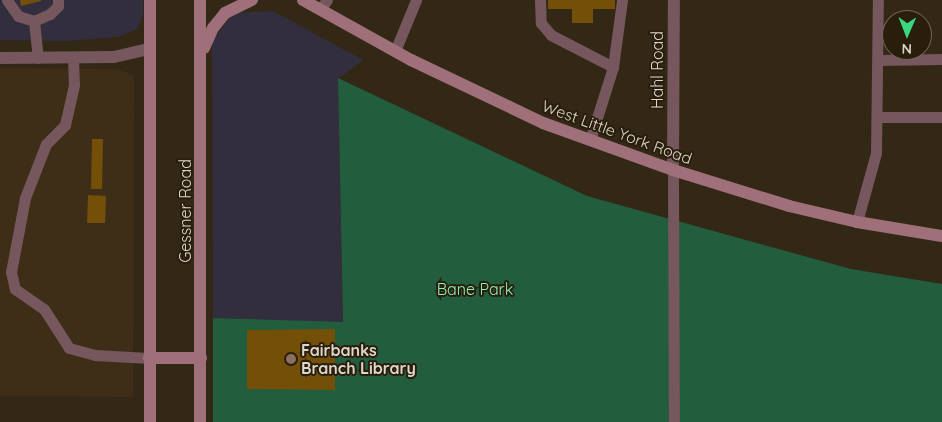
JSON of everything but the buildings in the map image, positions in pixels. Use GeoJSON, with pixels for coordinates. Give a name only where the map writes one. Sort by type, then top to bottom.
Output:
{"type":"FeatureCollection","features":[{"type":"Feature","properties":{"kind":"main road"},"geometry":{"type":"LineString","coordinates":[[150,0],[150,422]]}},
{"type":"Feature","properties":{"kind":"main road","name":"Gessner Road"},"geometry":{"type":"LineString","coordinates":[[200,0],[202,53],[200,422]]}},
{"type":"Feature","properties":{"kind":"main road"},"geometry":{"type":"LineString","coordinates":[[202,53],[213,28],[225,13],[252,0]]}},
{"type":"Feature","properties":{"kind":"main road"},"geometry":{"type":"LineString","coordinates":[[296,0],[303,0]]}},
{"type":"Feature","properties":{"kind":"main road","name":"West Little York Road"},"geometry":{"type":"LineString","coordinates":[[303,0],[323,5],[395,51],[543,123],[673,170],[789,206],[857,222],[942,236]]}},
{"type":"Feature","properties":{"kind":"main road"},"geometry":{"type":"LineString","coordinates":[[149,358],[201,358]]}},
{"type":"Feature","properties":{"kind":"street","name":"Hahl Road"},"geometry":{"type":"LineString","coordinates":[[673,170],[674,0]]}},
{"type":"Feature","properties":{"kind":"street"},"geometry":{"type":"LineString","coordinates":[[0,58],[114,57],[150,49]]}},
{"type":"Feature","properties":{"kind":"lane"},"geometry":{"type":"LineString","coordinates":[[7,0],[10,10],[18,16],[34,21],[50,14],[58,6],[58,0]]}},
{"type":"Feature","properties":{"kind":"lane"},"geometry":{"type":"LineString","coordinates":[[395,51],[416,0]]}},
{"type":"Feature","properties":{"kind":"lane"},"geometry":{"type":"LineString","coordinates":[[540,0],[540,23],[551,35],[614,67]]}},
{"type":"Feature","properties":{"kind":"lane"},"geometry":{"type":"LineString","coordinates":[[590,140],[614,67],[622,0]]}},
{"type":"Feature","properties":{"kind":"lane"},"geometry":{"type":"LineString","coordinates":[[857,222],[876,154],[878,117],[878,0]]}},
{"type":"Feature","properties":{"kind":"lane"},"geometry":{"type":"LineString","coordinates":[[34,21],[38,58]]}},
{"type":"Feature","properties":{"kind":"lane"},"geometry":{"type":"LineString","coordinates":[[73,58],[74,85],[65,125],[46,144],[24,198],[11,272],[14,288],[44,309],[69,348],[96,355],[149,358]]}},
{"type":"Feature","properties":{"kind":"lane"},"geometry":{"type":"LineString","coordinates":[[878,60],[942,59]]}},
{"type":"Feature","properties":{"kind":"lane"},"geometry":{"type":"LineString","coordinates":[[878,117],[942,117]]}},
{"type":"Feature","properties":{"kind":"lane"},"geometry":{"type":"LineString","coordinates":[[673,170],[674,422]]}},
{"type":"Feature","properties":{"kind":"shaded area"},"geometry":{"type":"Polygon","coordinates":[[[0,0],[143,0],[143,15],[137,29],[118,37],[67,41],[0,40],[0,0]]]}},
{"type":"Feature","properties":{"kind":"shaded area"},"geometry":{"type":"Polygon","coordinates":[[[273,11],[363,60],[338,79],[343,323],[213,318],[212,41],[233,13],[273,11]]]}},
{"type":"Feature","properties":{"kind":"shaded area"},"geometry":{"type":"Polygon","coordinates":[[[0,68],[116,69],[134,75],[133,397],[0,396],[0,68]]]}},
{"type":"Feature","properties":{"kind":"green space","name":"Bane Park"},"geometry":{"type":"Polygon","coordinates":[[[338,78],[587,196],[851,269],[942,284],[942,422],[213,422],[213,318],[343,322],[338,78]]]}},
{"type":"Feature","properties":{"kind":"place","name":"Fairbanks Branch Library"},"geometry":{"type":"Point","coordinates":[291,359]}}]}
